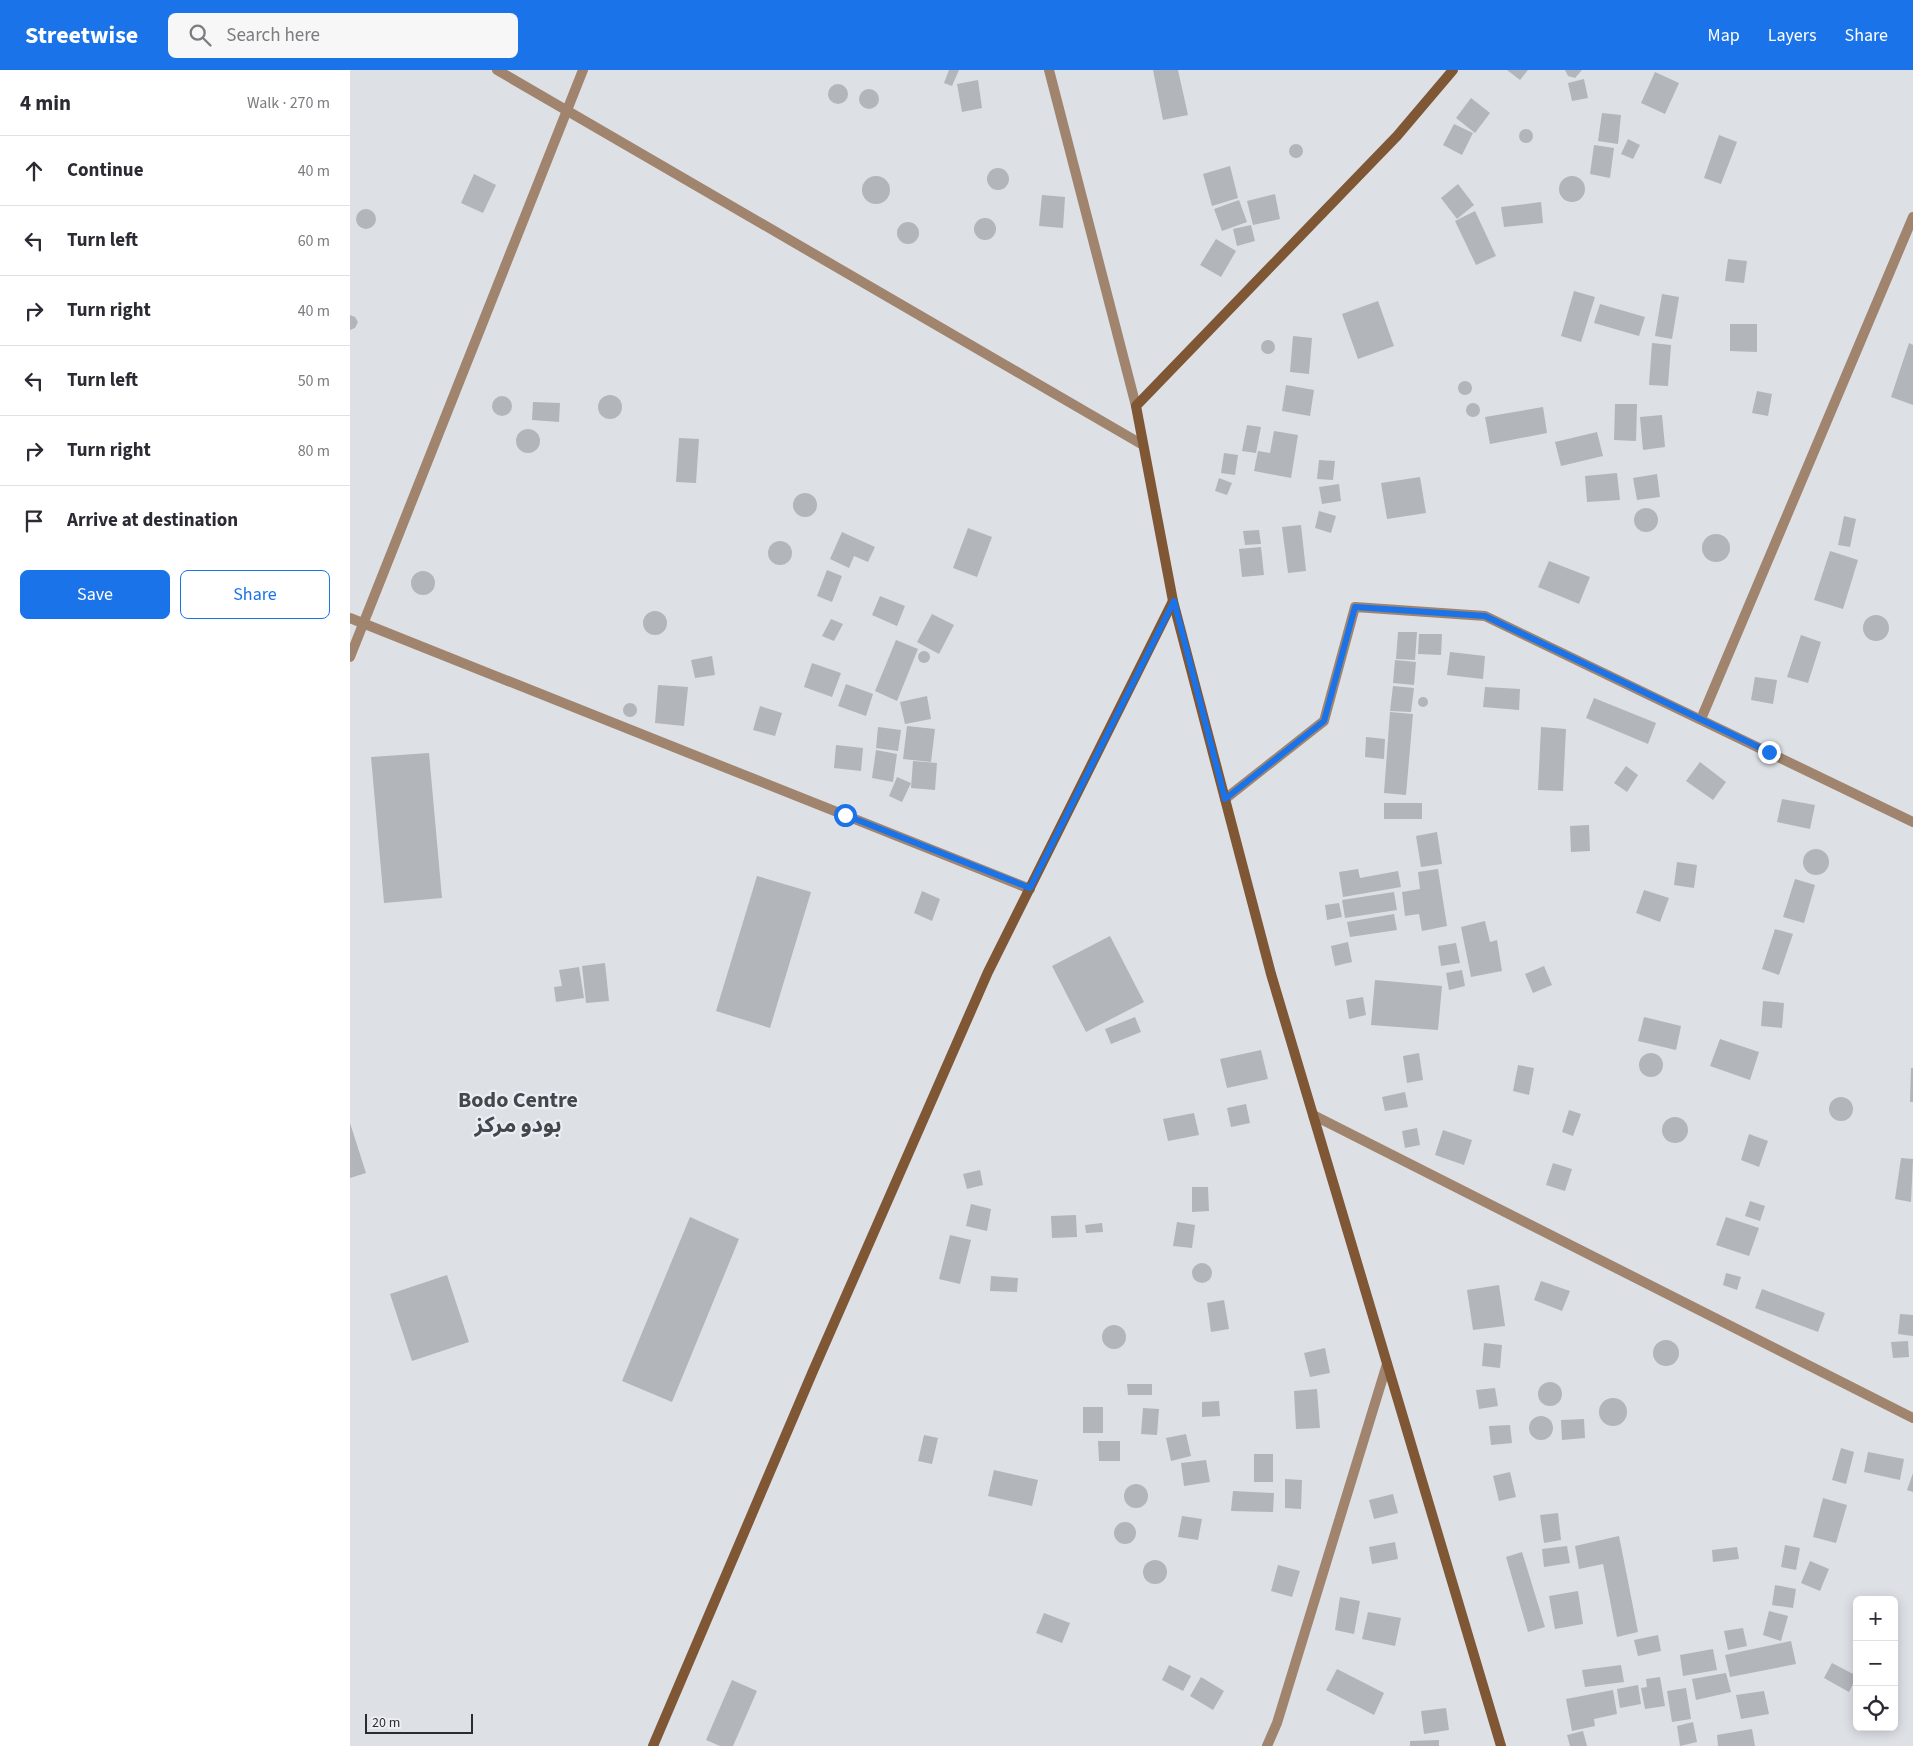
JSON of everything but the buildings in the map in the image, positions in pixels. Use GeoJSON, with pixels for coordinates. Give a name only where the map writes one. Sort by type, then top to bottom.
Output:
{"type":"FeatureCollection","features":[{"type":"Feature","properties":{"kind":"street"},"geometry":{"type":"LineString","coordinates":[[497,70],[1143,446]]}},
{"type":"Feature","properties":{"kind":"street"},"geometry":{"type":"LineString","coordinates":[[350,657],[584,70]]}},
{"type":"Feature","properties":{"kind":"street"},"geometry":{"type":"LineString","coordinates":[[1049,70],[1136,406],[1174,601],[1271,974],[1501,1746]]}},
{"type":"Feature","properties":{"kind":"street"},"geometry":{"type":"LineString","coordinates":[[1136,406],[1397,136],[1453,70]]}},
{"type":"Feature","properties":{"kind":"street"},"geometry":{"type":"LineString","coordinates":[[1701,719],[1913,217]]}},
{"type":"Feature","properties":{"kind":"street"},"geometry":{"type":"LineString","coordinates":[[652,1746],[812,1371],[988,972],[1174,601]]}},
{"type":"Feature","properties":{"kind":"street"},"geometry":{"type":"LineString","coordinates":[[1225,799],[1324,721],[1355,607],[1485,616],[1913,822]]}},
{"type":"Feature","properties":{"kind":"street"},"geometry":{"type":"LineString","coordinates":[[350,618],[1030,888]]}},
{"type":"Feature","properties":{"kind":"street"},"geometry":{"type":"LineString","coordinates":[[1313,1115],[1913,1418]]}},
{"type":"Feature","properties":{"kind":"street"},"geometry":{"type":"LineString","coordinates":[[1267,1746],[1277,1723],[1387,1364]]}},
{"type":"Feature","properties":{"kind":"district","name":"Bodo Centre بودو مركز"},"geometry":{"type":"Point","coordinates":[518,1112]}},
{"type":"Feature","properties":{"kind":"route"},"geometry":{"type":"LineString","coordinates":[[845,815],[1030,888],[1174,601],[1225,799],[1324,721],[1355,607],[1485,616],[1769,752]]}}]}
